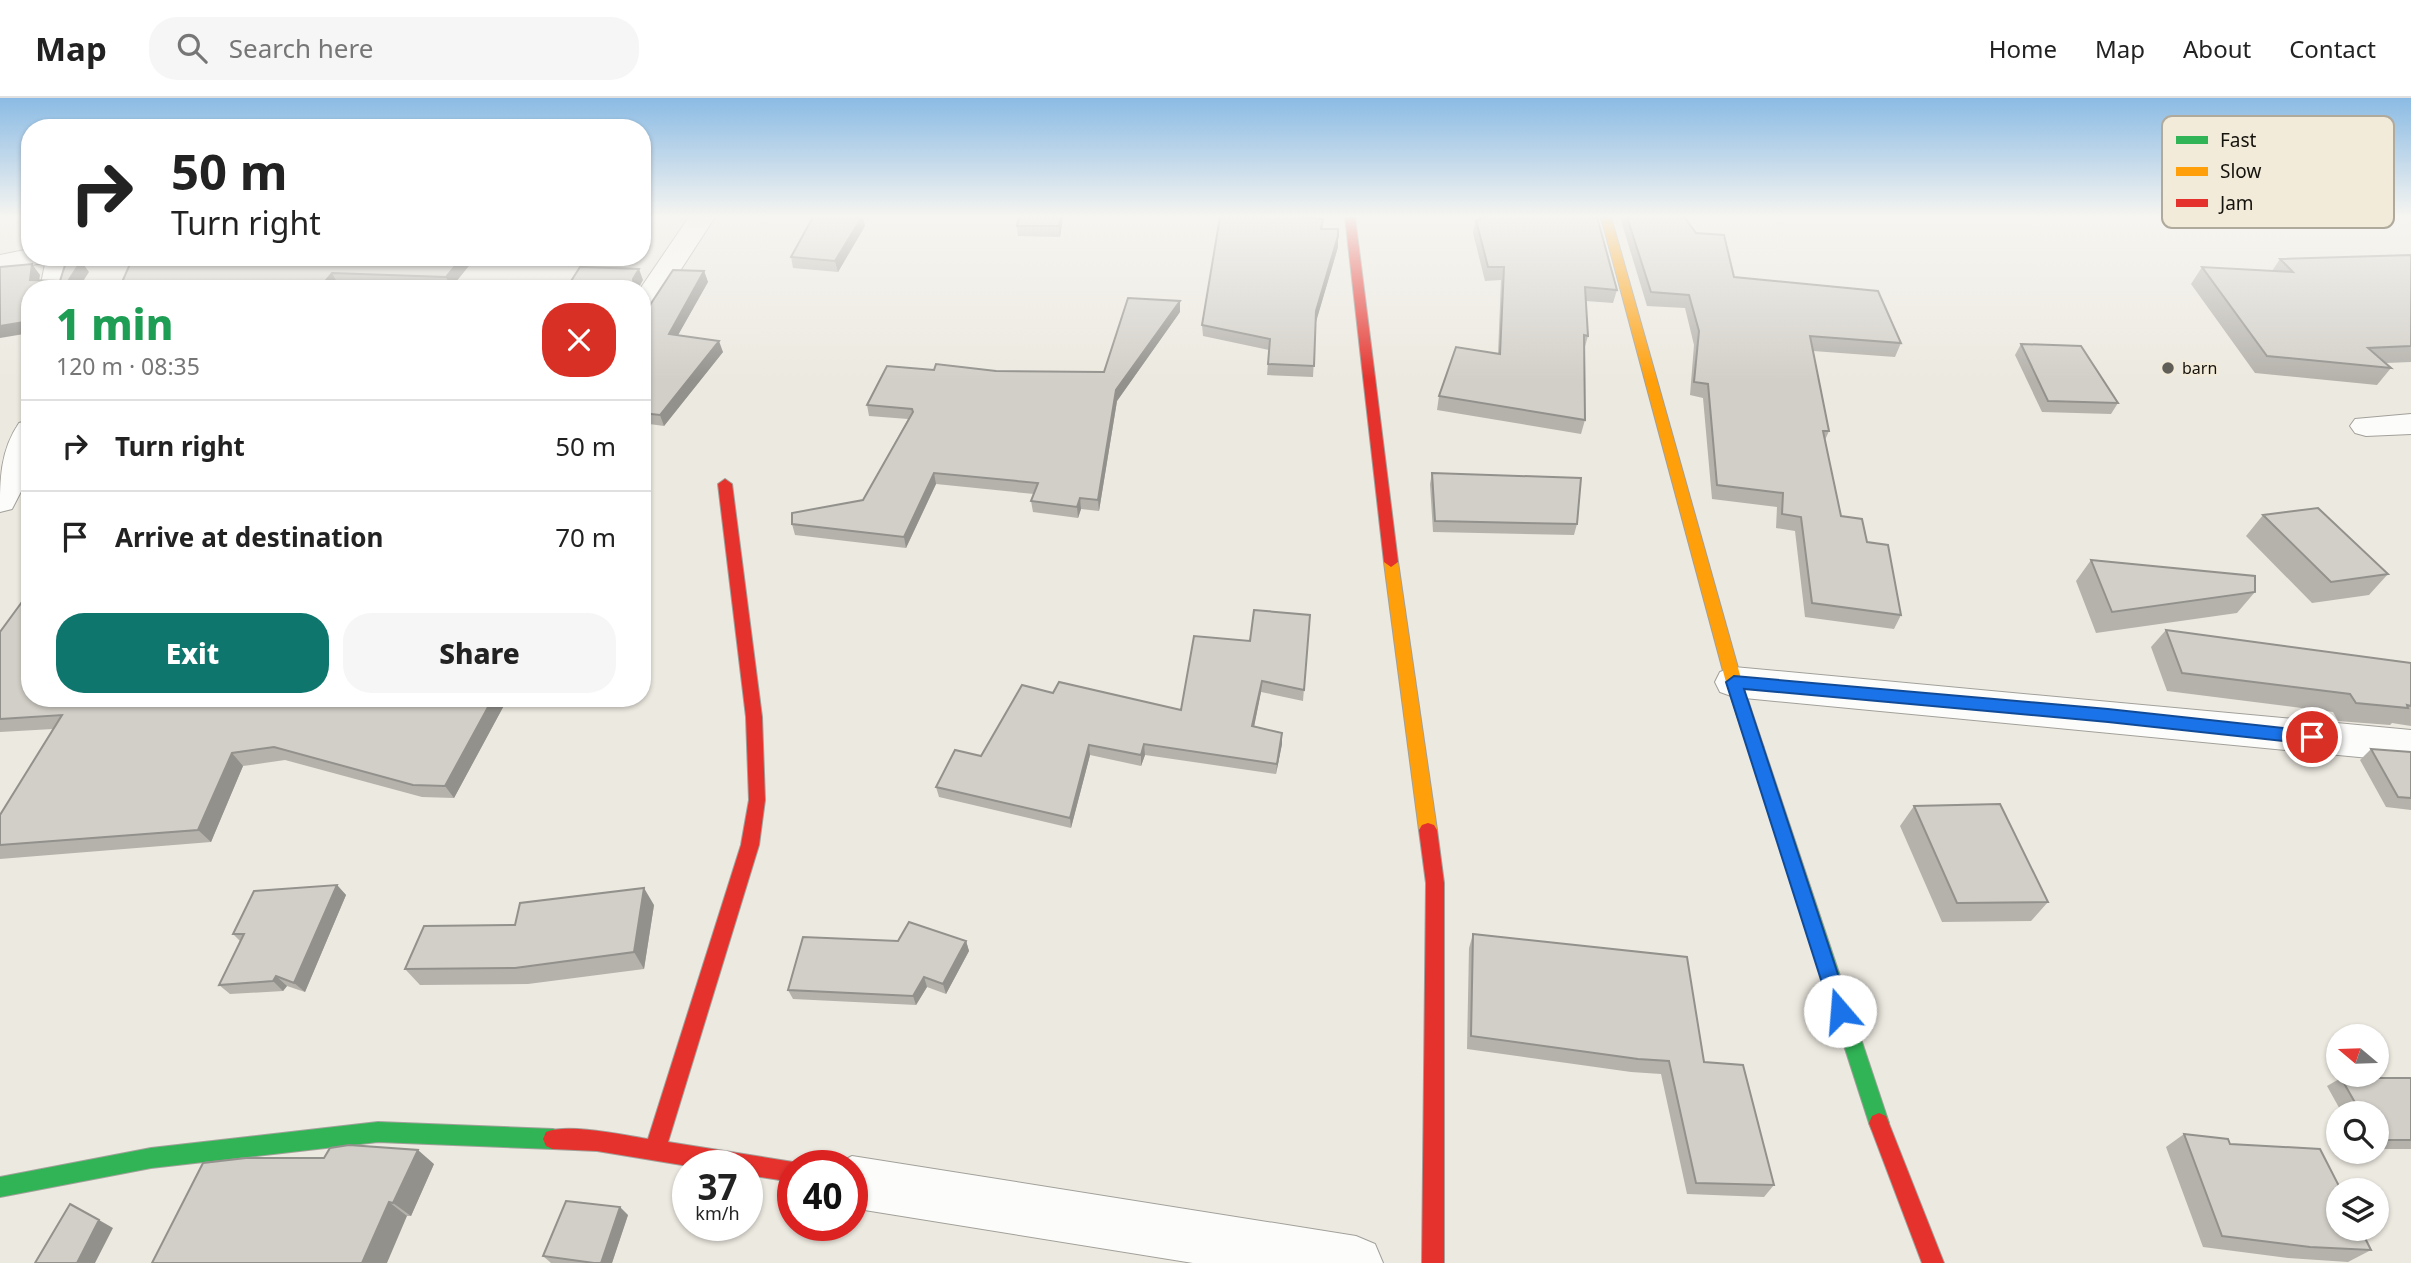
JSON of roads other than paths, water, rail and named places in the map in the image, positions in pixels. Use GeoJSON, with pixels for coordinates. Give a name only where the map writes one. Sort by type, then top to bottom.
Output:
{"type":"FeatureCollection","features":[{"type":"Feature","properties":{"kind":"street"},"geometry":{"type":"LineString","coordinates":[[651,294],[666,271]]}},
{"type":"Feature","properties":{"kind":"street"},"geometry":{"type":"LineString","coordinates":[[1356,271],[1396,602],[1435,883],[1433,1263]]}},
{"type":"Feature","properties":{"kind":"street"},"geometry":{"type":"LineString","coordinates":[[1621,271],[1734,682],[1872,1106],[1933,1263]]}},
{"type":"Feature","properties":{"kind":"street"},"geometry":{"type":"LineString","coordinates":[[2367,426],[2411,424]]}},
{"type":"Feature","properties":{"kind":"street"},"geometry":{"type":"LineString","coordinates":[[0,500],[21,456]]}},
{"type":"Feature","properties":{"kind":"street"},"geometry":{"type":"LineString","coordinates":[[655,1150],[750,845],[757,800],[754,717],[725,484]]}},
{"type":"Feature","properties":{"kind":"street"},"geometry":{"type":"LineString","coordinates":[[1734,682],[2108,715],[2239,731],[2411,746]]}},
{"type":"Feature","properties":{"kind":"street"},"geometry":{"type":"LineString","coordinates":[[0,1187],[151,1158],[378,1132],[597,1141],[777,1169]]}},
{"type":"Feature","properties":{"kind":"street"},"geometry":{"type":"LineString","coordinates":[[868,1185],[1356,1263]]}},
{"type":"Feature","properties":{"kind":"place","name":"barn"},"geometry":{"type":"Point","coordinates":[2168,368]}}]}
